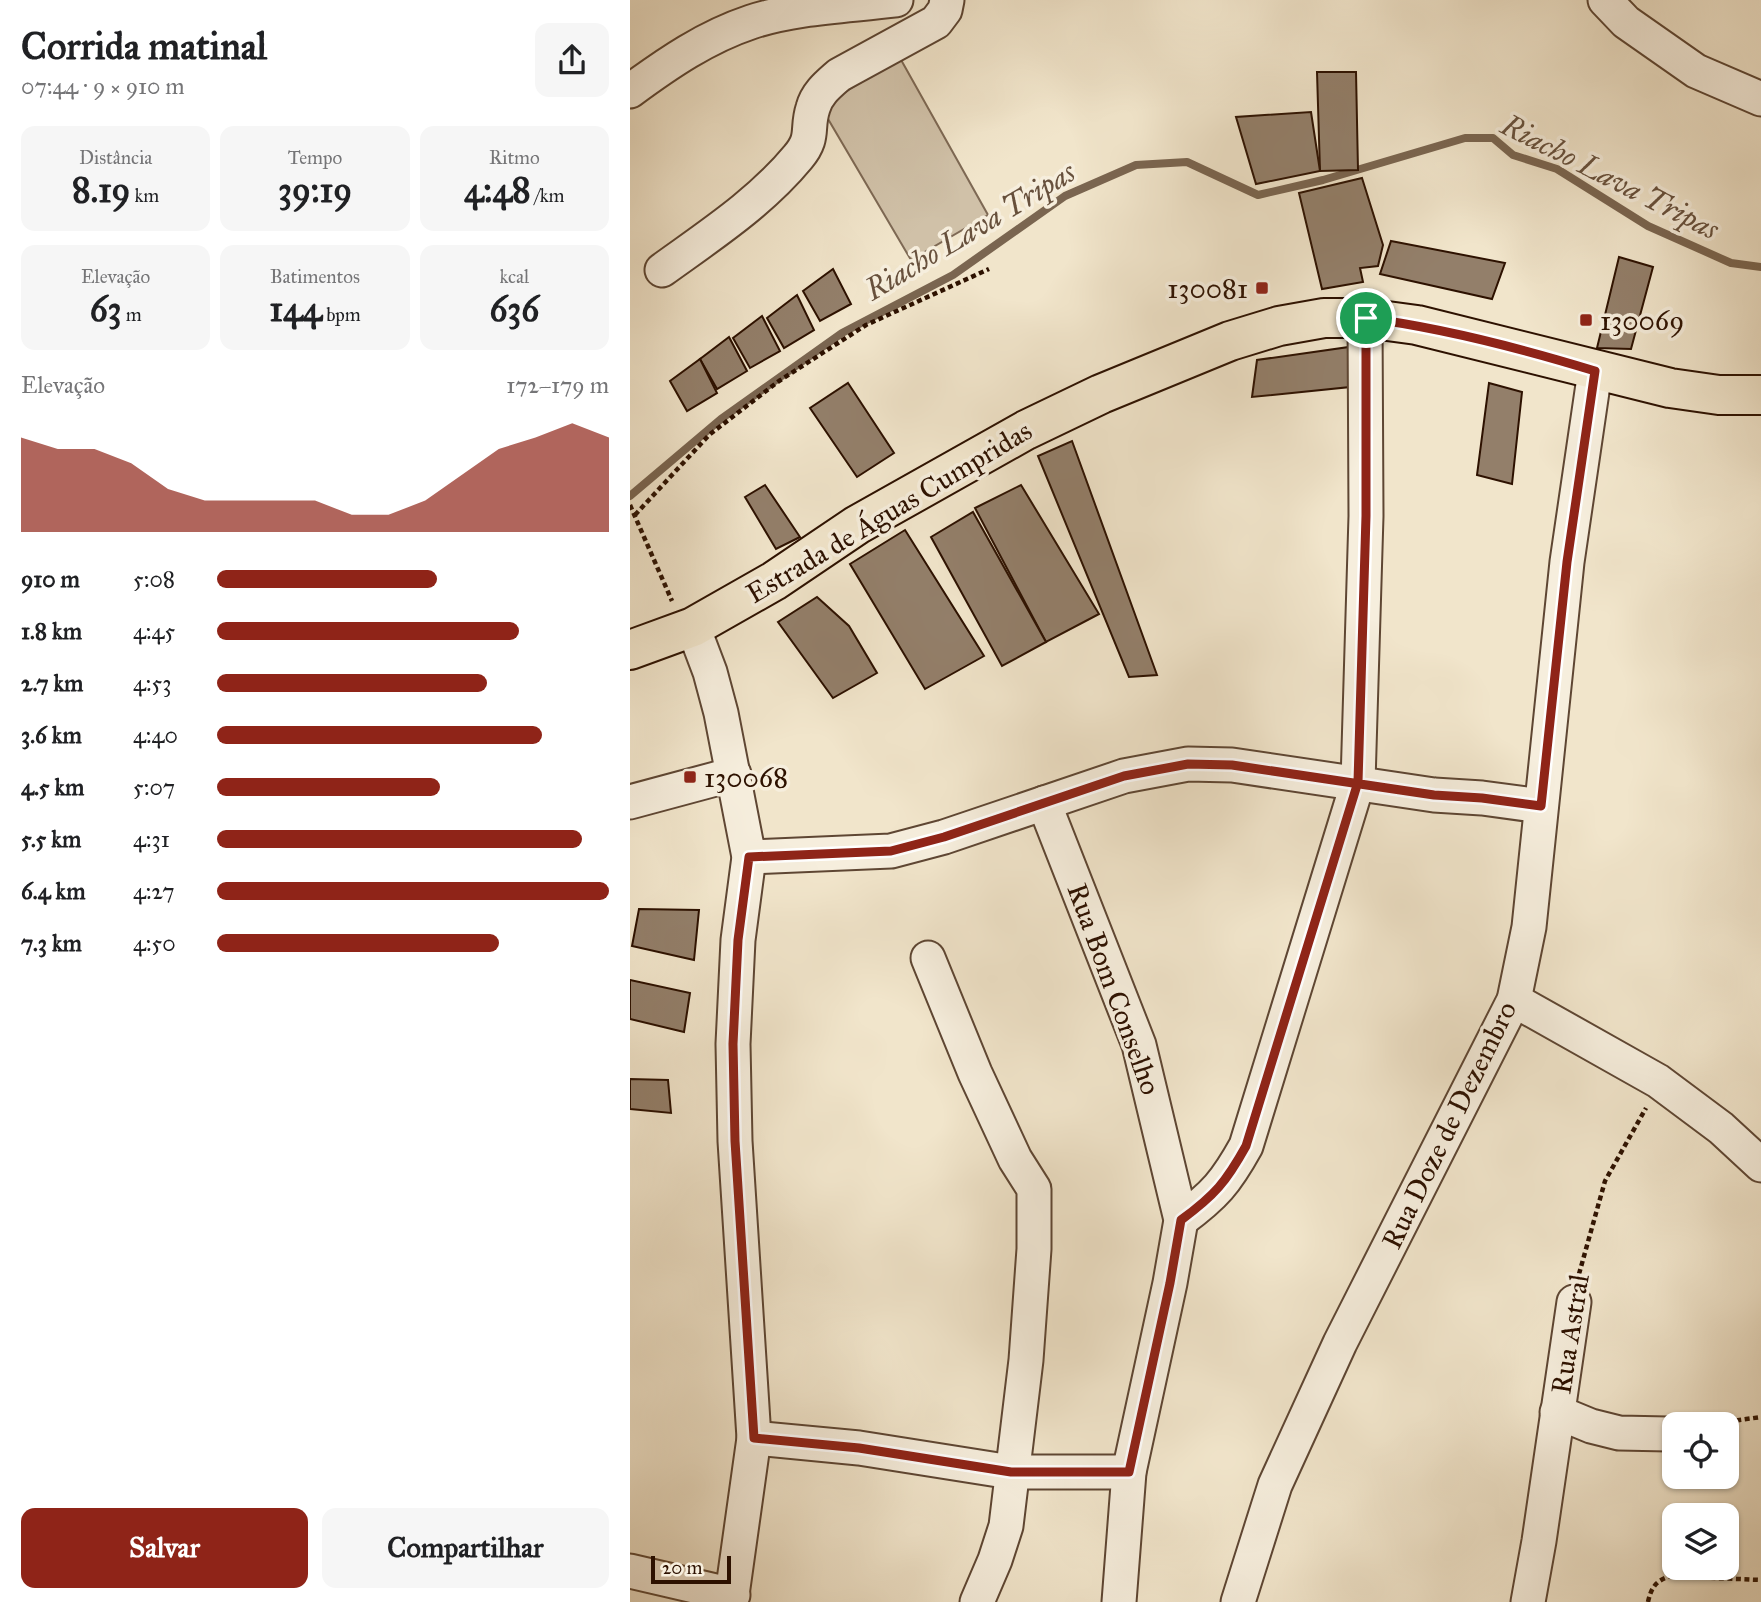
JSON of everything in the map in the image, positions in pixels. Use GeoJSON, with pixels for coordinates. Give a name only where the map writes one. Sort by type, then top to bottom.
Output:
{"type":"FeatureCollection","features":[{"type":"Feature","properties":{"kind":"main road","name":"Estrada de Águas Cumpridas"},"geometry":{"type":"LineString","coordinates":[[630,650],[689,629],[774,581],[925,485],[1026,430],[1101,394],[1230,341],[1279,326],[1324,318],[1366,318],[1418,325],[1670,388],[1719,395],[1761,395]]}},
{"type":"Feature","properties":{"kind":"street"},"geometry":{"type":"LineString","coordinates":[[630,91],[699,43],[753,21],[811,9],[895,0]]}},
{"type":"Feature","properties":{"kind":"street"},"geometry":{"type":"LineString","coordinates":[[662,270],[731,220],[763,193],[798,157],[810,139],[812,108],[826,86],[839,75],[936,22],[946,10],[947,0]]}},
{"type":"Feature","properties":{"kind":"street"},"geometry":{"type":"LineString","coordinates":[[1605,0],[1626,22],[1696,71],[1761,100]]}},
{"type":"Feature","properties":{"kind":"street"},"geometry":{"type":"LineString","coordinates":[[1119,1602],[1129,1472],[1181,1220],[1211,1198],[1231,1173],[1246,1146],[1358,782],[1366,516],[1366,318]]}},
{"type":"Feature","properties":{"kind":"street","name":"Rua Doze de Dezembro"},"geometry":{"type":"LineString","coordinates":[[1238,1602],[1275,1485],[1340,1343],[1514,1000],[1528,926],[1567,562],[1595,371]]}},
{"type":"Feature","properties":{"kind":"street"},"geometry":{"type":"LineString","coordinates":[[630,1571],[732,1598],[754,1438],[735,1141],[733,1044],[738,940],[749,857],[734,774],[710,671],[689,629]]}},
{"type":"Feature","properties":{"kind":"street"},"geometry":{"type":"LineString","coordinates":[[749,857],[891,851],[944,837],[1124,776],[1188,764],[1232,765],[1434,795],[1541,806]]}},
{"type":"Feature","properties":{"kind":"street"},"geometry":{"type":"LineString","coordinates":[[630,802],[734,774]]}},
{"type":"Feature","properties":{"kind":"street","name":"Rua Bom Conselho"},"geometry":{"type":"LineString","coordinates":[[1044,803],[1139,1045],[1181,1220]]}},
{"type":"Feature","properties":{"kind":"street"},"geometry":{"type":"LineString","coordinates":[[928,958],[975,1073],[1015,1159],[1034,1189],[1034,1249],[1026,1360],[1006,1526],[977,1602]]}},
{"type":"Feature","properties":{"kind":"street"},"geometry":{"type":"LineString","coordinates":[[1514,1000],[1658,1081],[1721,1128],[1761,1165]]}},
{"type":"Feature","properties":{"kind":"street","name":"Rua Astral"},"geometry":{"type":"LineString","coordinates":[[1528,1602],[1574,1302]]}},
{"type":"Feature","properties":{"kind":"street"},"geometry":{"type":"LineString","coordinates":[[1557,1412],[1591,1426],[1619,1433],[1662,1434]]}},
{"type":"Feature","properties":{"kind":"street"},"geometry":{"type":"LineString","coordinates":[[754,1438],[859,1448],[1011,1472],[1129,1472]]}},
{"type":"Feature","properties":{"kind":"path"},"geometry":{"type":"LineString","coordinates":[[635,515],[709,435],[779,381],[866,325],[989,269]]}},
{"type":"Feature","properties":{"kind":"path"},"geometry":{"type":"LineString","coordinates":[[630,505],[689,629]]}},
{"type":"Feature","properties":{"kind":"path","name":"Rua Astral"},"geometry":{"type":"LineString","coordinates":[[1574,1302],[1582,1261],[1605,1181],[1639,1123],[1658,1081]]}},
{"type":"Feature","properties":{"kind":"path"},"geometry":{"type":"LineString","coordinates":[[1739,1420],[1761,1417]]}},
{"type":"Feature","properties":{"kind":"path"},"geometry":{"type":"LineString","coordinates":[[1648,1602],[1654,1584],[1671,1576],[1761,1580]]}},
{"type":"Feature","properties":{"kind":"shaded area"},"geometry":{"type":"Polygon","coordinates":[[[900,58],[988,215],[911,260],[821,107],[900,58]]]}},
{"type":"Feature","properties":{"kind":"building"},"geometry":{"type":"Polygon","coordinates":[[[1317,72],[1356,72],[1358,170],[1320,171],[1317,72]]]}},
{"type":"Feature","properties":{"kind":"building"},"geometry":{"type":"Polygon","coordinates":[[[1311,112],[1320,171],[1256,184],[1236,117],[1311,112]]]}},
{"type":"Feature","properties":{"kind":"building"},"geometry":{"type":"Polygon","coordinates":[[[1362,178],[1383,245],[1378,266],[1360,268],[1363,282],[1322,289],[1299,193],[1362,178]]]}},
{"type":"Feature","properties":{"kind":"building"},"geometry":{"type":"Polygon","coordinates":[[[1391,241],[1505,263],[1492,299],[1380,274],[1391,241]]]}},
{"type":"Feature","properties":{"kind":"building"},"geometry":{"type":"Polygon","coordinates":[[[1619,257],[1653,267],[1631,349],[1597,348],[1619,257]]]}},
{"type":"Feature","properties":{"kind":"building"},"geometry":{"type":"Polygon","coordinates":[[[833,269],[851,304],[820,321],[803,291],[833,269]]]}},
{"type":"Feature","properties":{"kind":"building"},"geometry":{"type":"Polygon","coordinates":[[[797,295],[814,330],[784,348],[767,318],[797,295]]]}},
{"type":"Feature","properties":{"kind":"building"},"geometry":{"type":"Polygon","coordinates":[[[762,316],[780,351],[750,368],[733,338],[762,316]]]}},
{"type":"Feature","properties":{"kind":"building"},"geometry":{"type":"Polygon","coordinates":[[[729,337],[747,371],[717,389],[700,359],[729,337]]]}},
{"type":"Feature","properties":{"kind":"building"},"geometry":{"type":"Polygon","coordinates":[[[1349,347],[1350,387],[1252,397],[1257,360],[1349,347]]]}},
{"type":"Feature","properties":{"kind":"building"},"geometry":{"type":"Polygon","coordinates":[[[700,359],[717,393],[687,411],[670,381],[700,359]]]}},
{"type":"Feature","properties":{"kind":"building"},"geometry":{"type":"Polygon","coordinates":[[[848,383],[894,453],[857,477],[810,408],[848,383]]]}},
{"type":"Feature","properties":{"kind":"building"},"geometry":{"type":"Polygon","coordinates":[[[1489,383],[1522,392],[1512,484],[1477,475],[1489,383]]]}},
{"type":"Feature","properties":{"kind":"building"},"geometry":{"type":"Polygon","coordinates":[[[1072,441],[1157,675],[1129,677],[1038,456],[1072,441]]]}},
{"type":"Feature","properties":{"kind":"building"},"geometry":{"type":"Polygon","coordinates":[[[765,485],[800,537],[776,549],[745,497],[765,485]]]}},
{"type":"Feature","properties":{"kind":"building"},"geometry":{"type":"Polygon","coordinates":[[[1021,485],[1099,614],[1046,642],[975,508],[1021,485]]]}},
{"type":"Feature","properties":{"kind":"building"},"geometry":{"type":"Polygon","coordinates":[[[973,512],[1046,642],[1002,666],[931,537],[973,512]]]}},
{"type":"Feature","properties":{"kind":"building"},"geometry":{"type":"Polygon","coordinates":[[[905,530],[984,656],[925,689],[850,564],[905,530]]]}},
{"type":"Feature","properties":{"kind":"building"},"geometry":{"type":"Polygon","coordinates":[[[817,597],[849,626],[877,673],[833,698],[778,622],[817,597]]]}},
{"type":"Feature","properties":{"kind":"building"},"geometry":{"type":"Polygon","coordinates":[[[639,909],[699,910],[694,960],[632,946],[639,909]]]}},
{"type":"Feature","properties":{"kind":"building"},"geometry":{"type":"Polygon","coordinates":[[[630,980],[690,993],[684,1032],[630,1019],[630,980]]]}},
{"type":"Feature","properties":{"kind":"building"},"geometry":{"type":"Polygon","coordinates":[[[630,1079],[668,1080],[671,1113],[630,1109],[630,1079]]]}},
{"type":"Feature","properties":{"kind":"waterway","name":"Riacho Lava Tripas"},"geometry":{"type":"LineString","coordinates":[[630,496],[721,419],[842,333],[953,275],[1065,196],[1136,165],[1187,162],[1258,195],[1323,180],[1465,138],[1493,138],[1513,155],[1557,169],[1648,226],[1731,263],[1761,267]]}},
{"type":"Feature","properties":{"kind":"place","name":"130081"},"geometry":{"type":"Point","coordinates":[1262,288]}},
{"type":"Feature","properties":{"kind":"place","name":"130069"},"geometry":{"type":"Point","coordinates":[1586,320]}},
{"type":"Feature","properties":{"kind":"place","name":"130068"},"geometry":{"type":"Point","coordinates":[690,777]}},
{"type":"Feature","properties":{"kind":"route"},"geometry":{"type":"LineString","coordinates":[[1366,318],[1366,516],[1358,782],[1246,1146],[1231,1173],[1211,1198],[1181,1220],[1129,1472],[1011,1472],[859,1448],[754,1438],[735,1141],[733,1044],[738,940],[749,857],[891,851],[944,837],[1124,776],[1188,764],[1232,765],[1358,782],[1434,795],[1541,806],[1567,562],[1595,371],[1477,338],[1418,325],[1366,318]]}}]}
